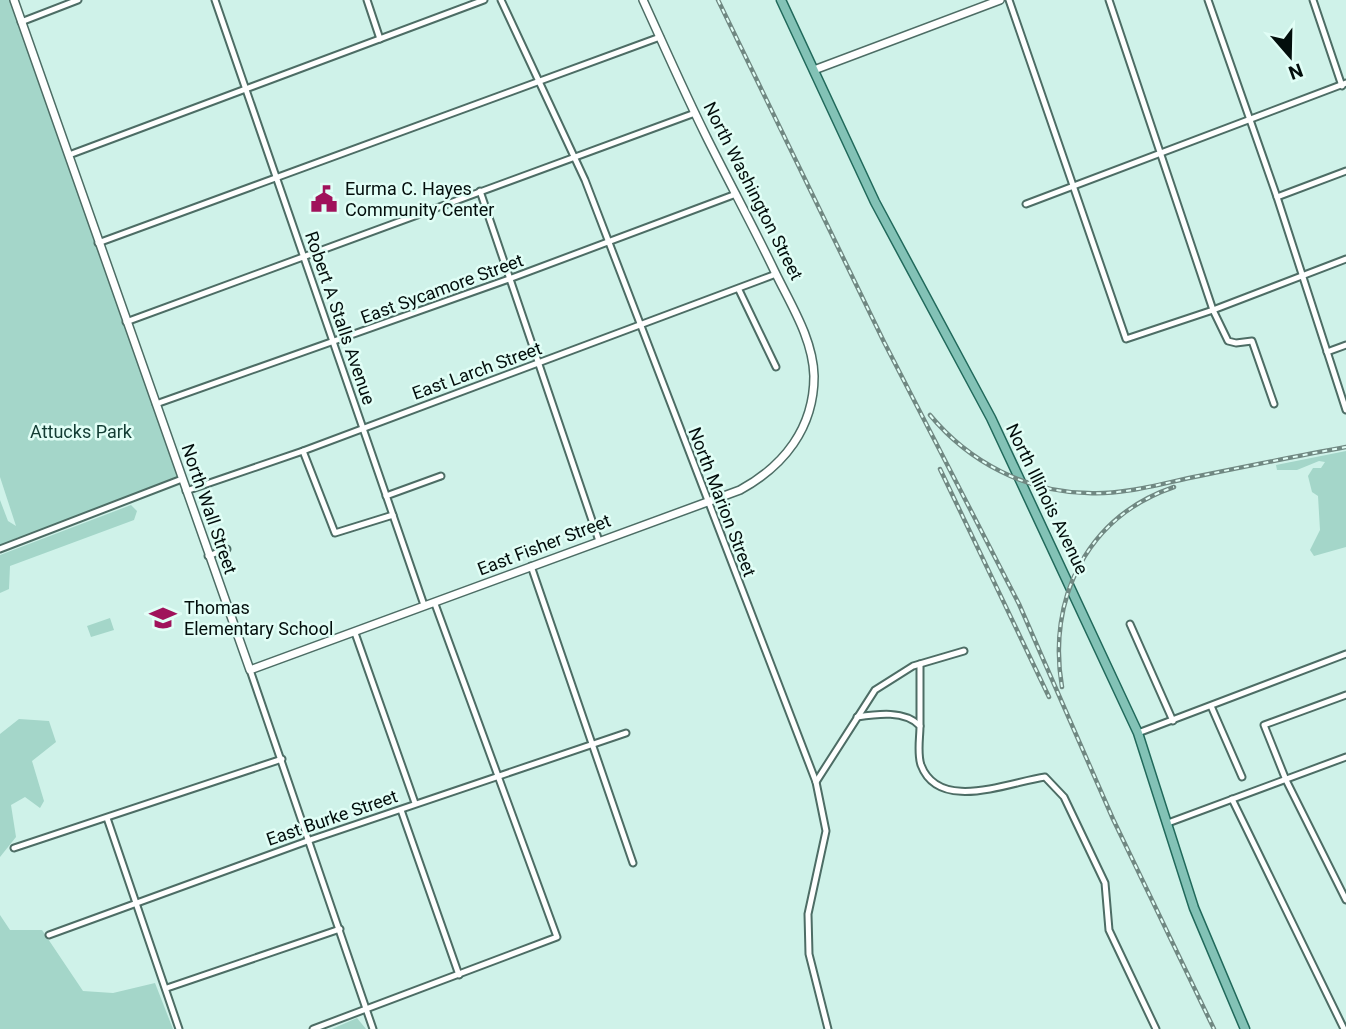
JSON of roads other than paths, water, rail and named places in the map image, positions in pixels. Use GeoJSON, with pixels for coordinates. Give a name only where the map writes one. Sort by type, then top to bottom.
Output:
{"type":"FeatureCollection","features":[{"type":"Feature","properties":{"kind":"main road","name":"North Illinois Avenue"},"geometry":{"type":"LineString","coordinates":[[780,0],[875,202],[991,418],[1138,733],[1194,908],[1245,1029]]}},
{"type":"Feature","properties":{"kind":"street","name":"North Wall Street"},"geometry":{"type":"LineString","coordinates":[[14,0],[282,759],[373,1029]]}},
{"type":"Feature","properties":{"kind":"street"},"geometry":{"type":"LineString","coordinates":[[21,22],[78,0]]}},
{"type":"Feature","properties":{"kind":"street"},"geometry":{"type":"LineString","coordinates":[[367,0],[380,39]]}},
{"type":"Feature","properties":{"kind":"street"},"geometry":{"type":"LineString","coordinates":[[69,155],[484,0]]}},
{"type":"Feature","properties":{"kind":"street","name":"North Marion Street"},"geometry":{"type":"LineString","coordinates":[[501,0],[575,156],[816,782],[826,831],[808,914],[809,954],[828,1029]]}},
{"type":"Feature","properties":{"kind":"street","name":"North Washington Street"},"geometry":{"type":"LineString","coordinates":[[643,0],[695,113],[802,328],[813,361],[810,402]]}},
{"type":"Feature","properties":{"kind":"street"},"geometry":{"type":"LineString","coordinates":[[814,70],[1000,0]]}},
{"type":"Feature","properties":{"kind":"street"},"geometry":{"type":"LineString","coordinates":[[1009,0],[1126,339],[1213,310],[1346,259]]}},
{"type":"Feature","properties":{"kind":"street"},"geometry":{"type":"LineString","coordinates":[[1109,0],[1213,310],[1228,341],[1252,341],[1274,404]]}},
{"type":"Feature","properties":{"kind":"street"},"geometry":{"type":"LineString","coordinates":[[1208,0],[1277,197],[1346,410]]}},
{"type":"Feature","properties":{"kind":"street"},"geometry":{"type":"LineString","coordinates":[[1026,204],[1344,84],[1312,0]]}},
{"type":"Feature","properties":{"kind":"street","name":"Robert A Stalls Avenue"},"geometry":{"type":"LineString","coordinates":[[217,1],[245,90],[424,605]]}},
{"type":"Feature","properties":{"kind":"street"},"geometry":{"type":"LineString","coordinates":[[98,243],[660,37]]}},
{"type":"Feature","properties":{"kind":"street"},"geometry":{"type":"LineString","coordinates":[[126,322],[695,113]]}},
{"type":"Feature","properties":{"kind":"street"},"geometry":{"type":"LineString","coordinates":[[1277,197],[1346,171]]}},
{"type":"Feature","properties":{"kind":"street"},"geometry":{"type":"LineString","coordinates":[[480,191],[599,541]]}},
{"type":"Feature","properties":{"kind":"street","name":"East Sycamore Street"},"geometry":{"type":"LineString","coordinates":[[156,404],[509,279],[736,194]]}},
{"type":"Feature","properties":{"kind":"street","name":"East Larch Street"},"geometry":{"type":"LineString","coordinates":[[186,491],[303,451],[776,274]]}},
{"type":"Feature","properties":{"kind":"street"},"geometry":{"type":"LineString","coordinates":[[739,290],[776,367]]}},
{"type":"Feature","properties":{"kind":"street"},"geometry":{"type":"LineString","coordinates":[[1328,352],[1346,345]]}},
{"type":"Feature","properties":{"kind":"street","name":"East Fisher Street"},"geometry":{"type":"LineString","coordinates":[[250,670],[424,605],[435,604],[531,565],[751,484],[780,463],[802,430],[810,402]]}},
{"type":"Feature","properties":{"kind":"street"},"geometry":{"type":"LineString","coordinates":[[303,451],[335,533],[393,515]]}},
{"type":"Feature","properties":{"kind":"street"},"geometry":{"type":"LineString","coordinates":[[386,496],[441,476]]}},
{"type":"Feature","properties":{"kind":"street"},"geometry":{"type":"LineString","coordinates":[[0,549],[182,479]]}},
{"type":"Feature","properties":{"kind":"street"},"geometry":{"type":"LineString","coordinates":[[208,555],[227,549]]}},
{"type":"Feature","properties":{"kind":"street"},"geometry":{"type":"LineString","coordinates":[[531,565],[633,863]]}},
{"type":"Feature","properties":{"kind":"street"},"geometry":{"type":"LineString","coordinates":[[313,1029],[365,1007],[459,975],[557,937],[500,775],[435,604]]}},
{"type":"Feature","properties":{"kind":"street"},"geometry":{"type":"LineString","coordinates":[[1130,624],[1173,721]]}},
{"type":"Feature","properties":{"kind":"street"},"geometry":{"type":"LineString","coordinates":[[355,633],[415,803]]}},
{"type":"Feature","properties":{"kind":"street"},"geometry":{"type":"LineString","coordinates":[[816,782],[875,690],[919,664],[964,651]]}},
{"type":"Feature","properties":{"kind":"street"},"geometry":{"type":"LineString","coordinates":[[1138,733],[1346,654]]}},
{"type":"Feature","properties":{"kind":"street"},"geometry":{"type":"LineString","coordinates":[[919,664],[921,765],[934,783],[945,791],[969,791],[1045,777],[1055,785],[1064,797],[1105,883],[1109,930],[1156,1029]]}},
{"type":"Feature","properties":{"kind":"street"},"geometry":{"type":"LineString","coordinates":[[1346,695],[1264,725],[1286,780],[1346,900]]}},
{"type":"Feature","properties":{"kind":"street"},"geometry":{"type":"LineString","coordinates":[[1211,706],[1242,777]]}},
{"type":"Feature","properties":{"kind":"street"},"geometry":{"type":"LineString","coordinates":[[857,717],[888,714],[914,720],[920,726]]}},
{"type":"Feature","properties":{"kind":"street","name":"East Burke Street"},"geometry":{"type":"LineString","coordinates":[[49,934],[415,803],[626,733]]}},
{"type":"Feature","properties":{"kind":"street"},"geometry":{"type":"LineString","coordinates":[[1168,823],[1346,757]]}},
{"type":"Feature","properties":{"kind":"street"},"geometry":{"type":"LineString","coordinates":[[14,848],[282,759]]}},
{"type":"Feature","properties":{"kind":"street"},"geometry":{"type":"LineString","coordinates":[[1232,799],[1343,1029]]}},
{"type":"Feature","properties":{"kind":"street"},"geometry":{"type":"LineString","coordinates":[[401,810],[459,975]]}},
{"type":"Feature","properties":{"kind":"street"},"geometry":{"type":"LineString","coordinates":[[107,818],[179,1029]]}},
{"type":"Feature","properties":{"kind":"street"},"geometry":{"type":"LineString","coordinates":[[167,988],[340,929]]}},
{"type":"Feature","properties":{"kind":"railway"},"geometry":{"type":"LineString","coordinates":[[718,0],[884,342],[1019,604],[1113,819],[1214,1029]]}},
{"type":"Feature","properties":{"kind":"railway"},"geometry":{"type":"LineString","coordinates":[[930,415],[962,447],[1000,471],[1043,487],[1088,493],[1130,490],[1346,447]]}},
{"type":"Feature","properties":{"kind":"railway"},"geometry":{"type":"LineString","coordinates":[[940,469],[1049,697]]}},
{"type":"Feature","properties":{"kind":"railway"},"geometry":{"type":"LineString","coordinates":[[1062,687],[1059,655],[1061,623],[1068,593],[1079,566],[1096,541],[1117,519],[1143,501],[1174,487]]}},
{"type":"Feature","properties":{"kind":"place","name":"Eurma C. Hayes Community Center"},"geometry":{"type":"Point","coordinates":[324,199]}},
{"type":"Feature","properties":{"kind":"place","name":"Thomas Elementary School"},"geometry":{"type":"Point","coordinates":[163,618]}},
{"type":"Feature","properties":{"kind":"park label","name":"Attucks Park"},"geometry":{"type":"Point","coordinates":[81,432]}}]}
